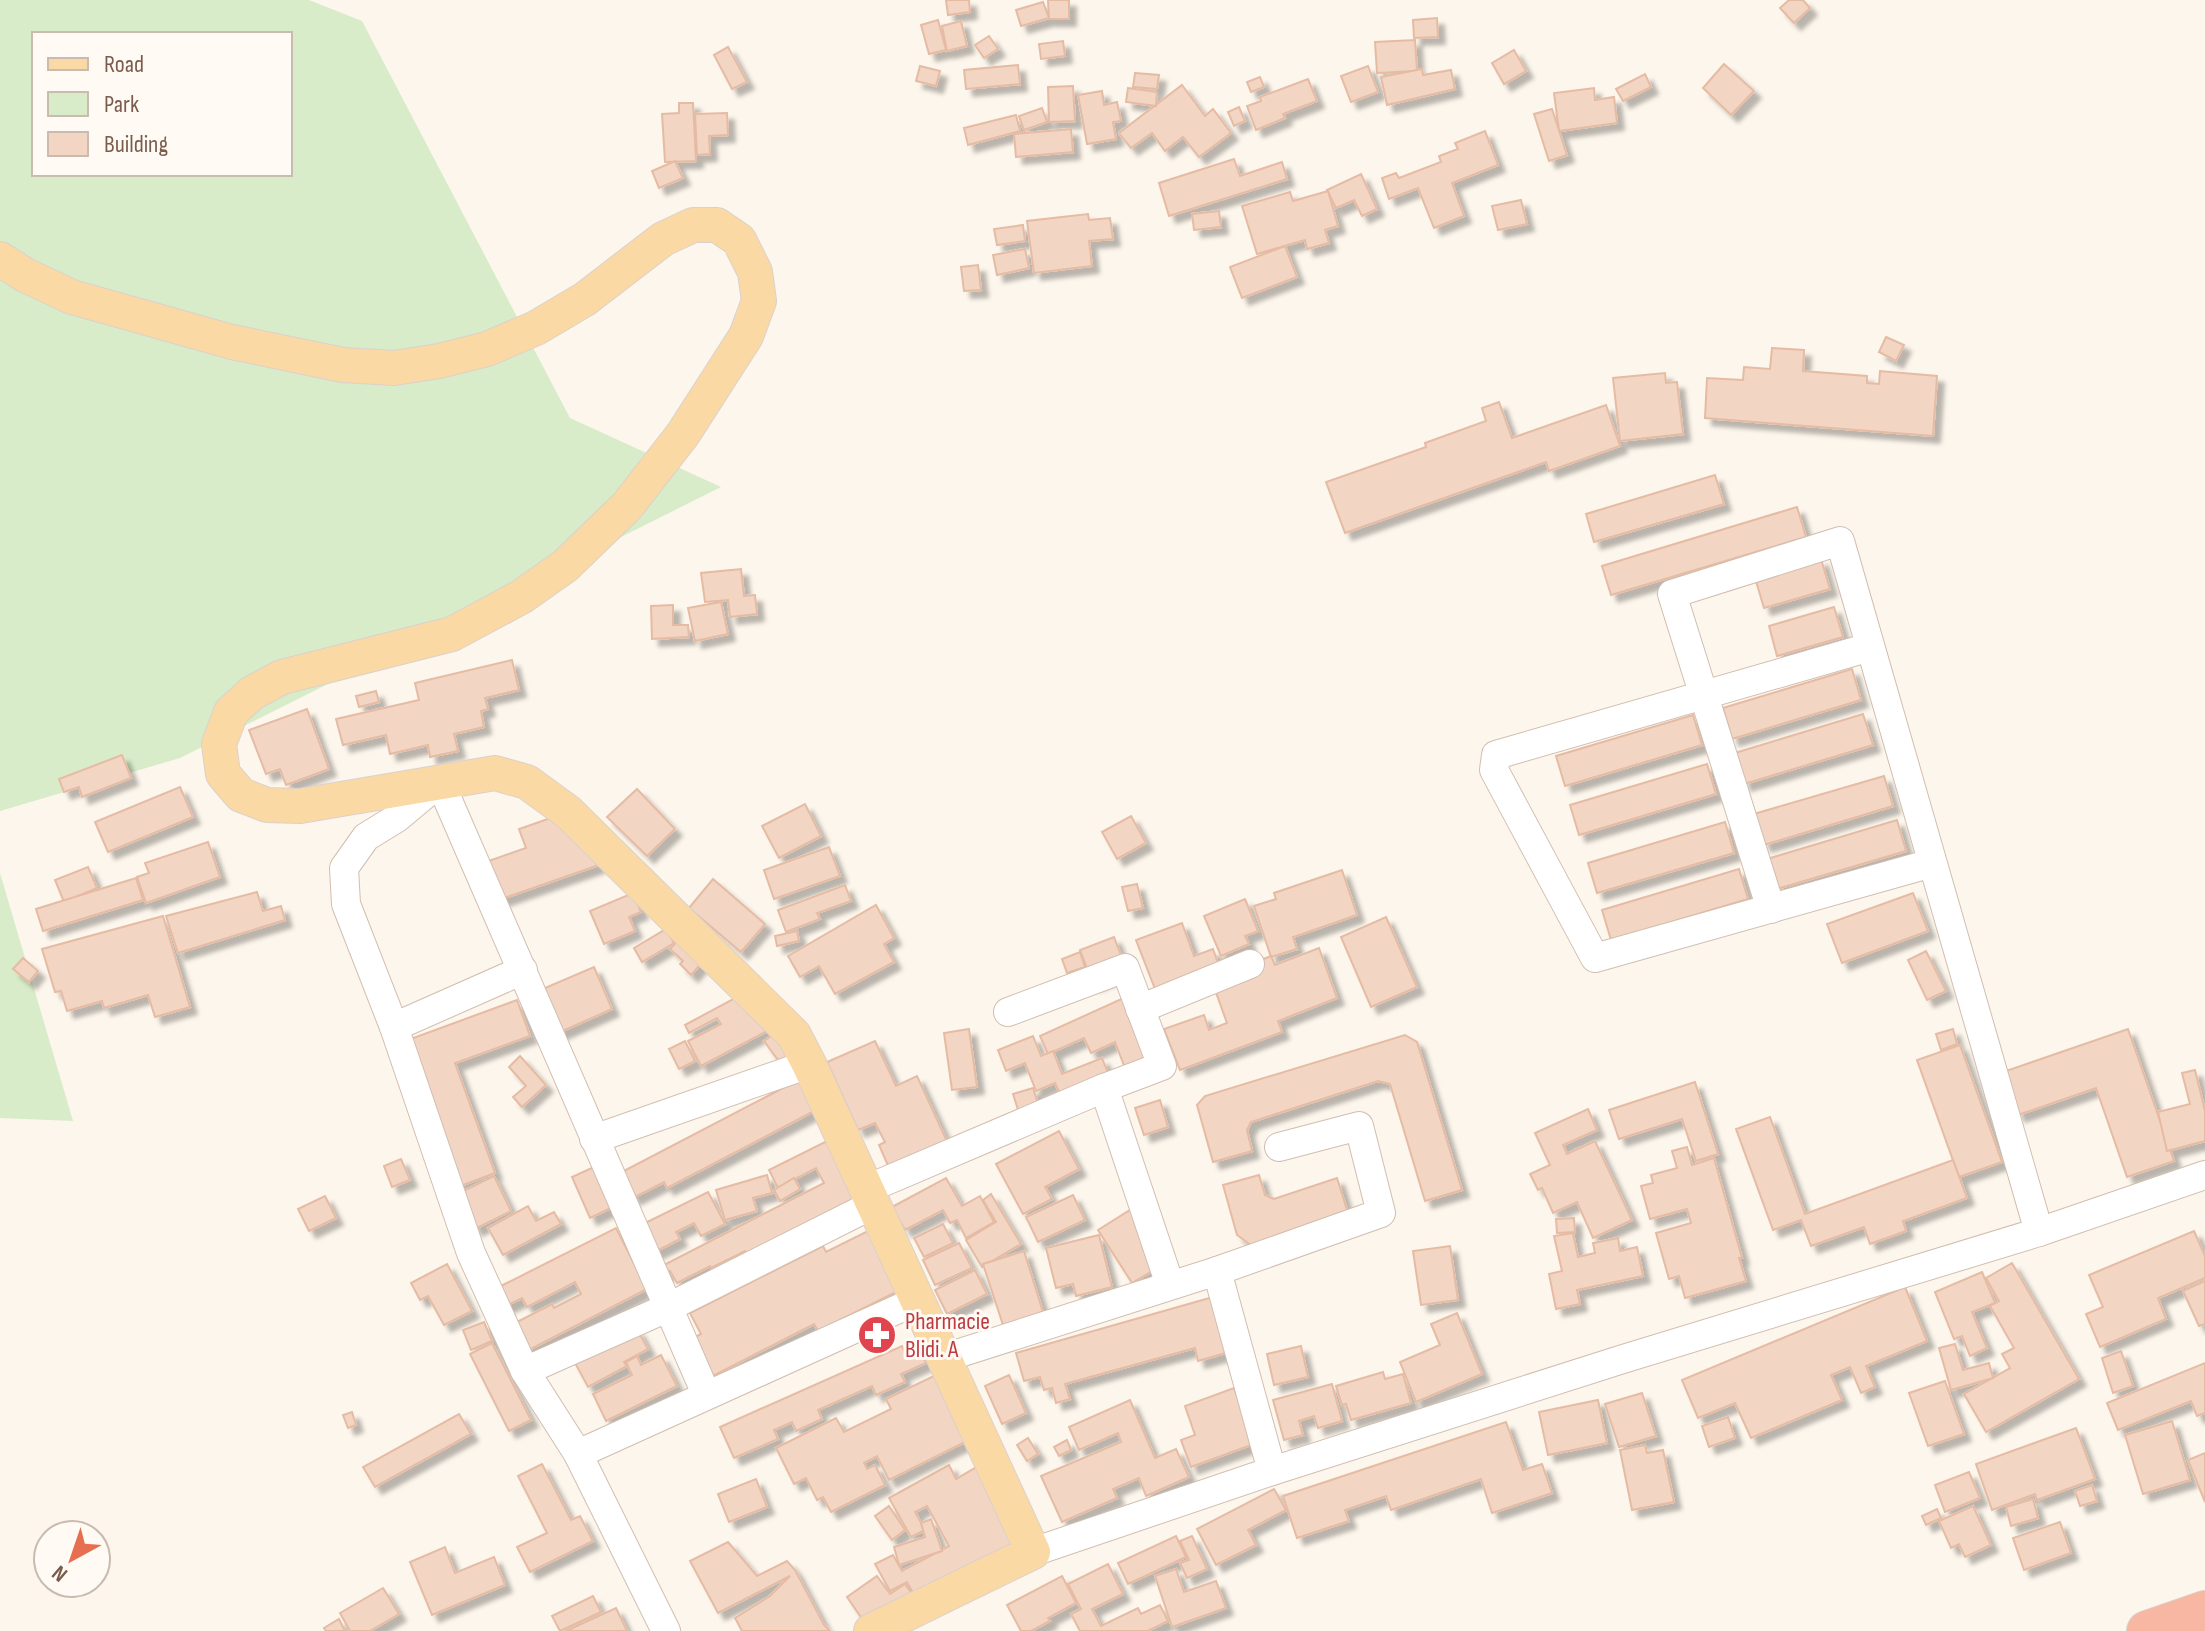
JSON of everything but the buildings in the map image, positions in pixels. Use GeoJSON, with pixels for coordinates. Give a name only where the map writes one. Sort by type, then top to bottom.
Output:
{"type":"FeatureCollection","features":[{"type":"Feature","properties":{"kind":"highway"},"geometry":{"type":"LineString","coordinates":[[2147,1631],[2205,1611]]}},
{"type":"Feature","properties":{"kind":"main road"},"geometry":{"type":"LineString","coordinates":[[0,259],[25,275],[72,297],[232,342],[343,365],[394,368],[487,349],[536,328],[585,299],[663,239],[693,225],[717,225],[739,240],[755,272],[759,301],[746,336],[674,446],[627,506],[565,566],[521,597],[452,634],[282,677],[252,693],[231,712],[219,744],[223,774],[241,795],[267,805],[300,806],[495,773],[527,782],[568,812],[794,1035],[1033,1552],[871,1631]]}},
{"type":"Feature","properties":{"kind":"street"},"geometry":{"type":"LineString","coordinates":[[1771,909],[1672,594],[1840,541],[2039,1232]]}},
{"type":"Feature","properties":{"kind":"street"},"geometry":{"type":"LineString","coordinates":[[1870,647],[1496,755],[1494,770],[1595,958],[1932,863]]}},
{"type":"Feature","properties":{"kind":"street"},"geometry":{"type":"LineString","coordinates":[[666,1631],[578,1454],[525,1371],[471,1253],[394,1027],[346,904],[344,868],[366,837],[397,818],[440,782],[706,1394]]}},
{"type":"Feature","properties":{"kind":"street"},"geometry":{"type":"LineString","coordinates":[[1140,1009],[1250,964]]}},
{"type":"Feature","properties":{"kind":"street"},"geometry":{"type":"LineString","coordinates":[[525,1371],[667,1308],[870,1197],[1104,1088],[1162,1066],[1125,968],[1008,1012]]}},
{"type":"Feature","properties":{"kind":"street"},"geometry":{"type":"LineString","coordinates":[[394,1027],[523,970]]}},
{"type":"Feature","properties":{"kind":"street"},"geometry":{"type":"LineString","coordinates":[[594,1139],[809,1064]]}},
{"type":"Feature","properties":{"kind":"street"},"geometry":{"type":"LineString","coordinates":[[1104,1088],[1170,1285]]}},
{"type":"Feature","properties":{"kind":"street"},"geometry":{"type":"LineString","coordinates":[[944,1358],[1217,1271],[1381,1213],[1359,1126],[1279,1147]]}},
{"type":"Feature","properties":{"kind":"street"},"geometry":{"type":"LineString","coordinates":[[1033,1552],[1272,1471],[1623,1359],[2039,1232],[2205,1175]]}},
{"type":"Feature","properties":{"kind":"street"},"geometry":{"type":"LineString","coordinates":[[1217,1271],[1272,1471]]}},
{"type":"Feature","properties":{"kind":"street"},"geometry":{"type":"LineString","coordinates":[[578,1454],[918,1300]]}},
{"type":"Feature","properties":{"kind":"green space"},"geometry":{"type":"Polygon","coordinates":[[[0,0],[309,0],[362,21],[570,418],[721,487],[180,758],[0,811],[0,0]]]}},
{"type":"Feature","properties":{"kind":"green space"},"geometry":{"type":"Polygon","coordinates":[[[0,873],[73,1121],[0,1118],[0,873]]]}},
{"type":"Feature","properties":{"kind":"place","name":"Pharmacie Blidi. A"},"geometry":{"type":"Point","coordinates":[877,1335]}}]}
